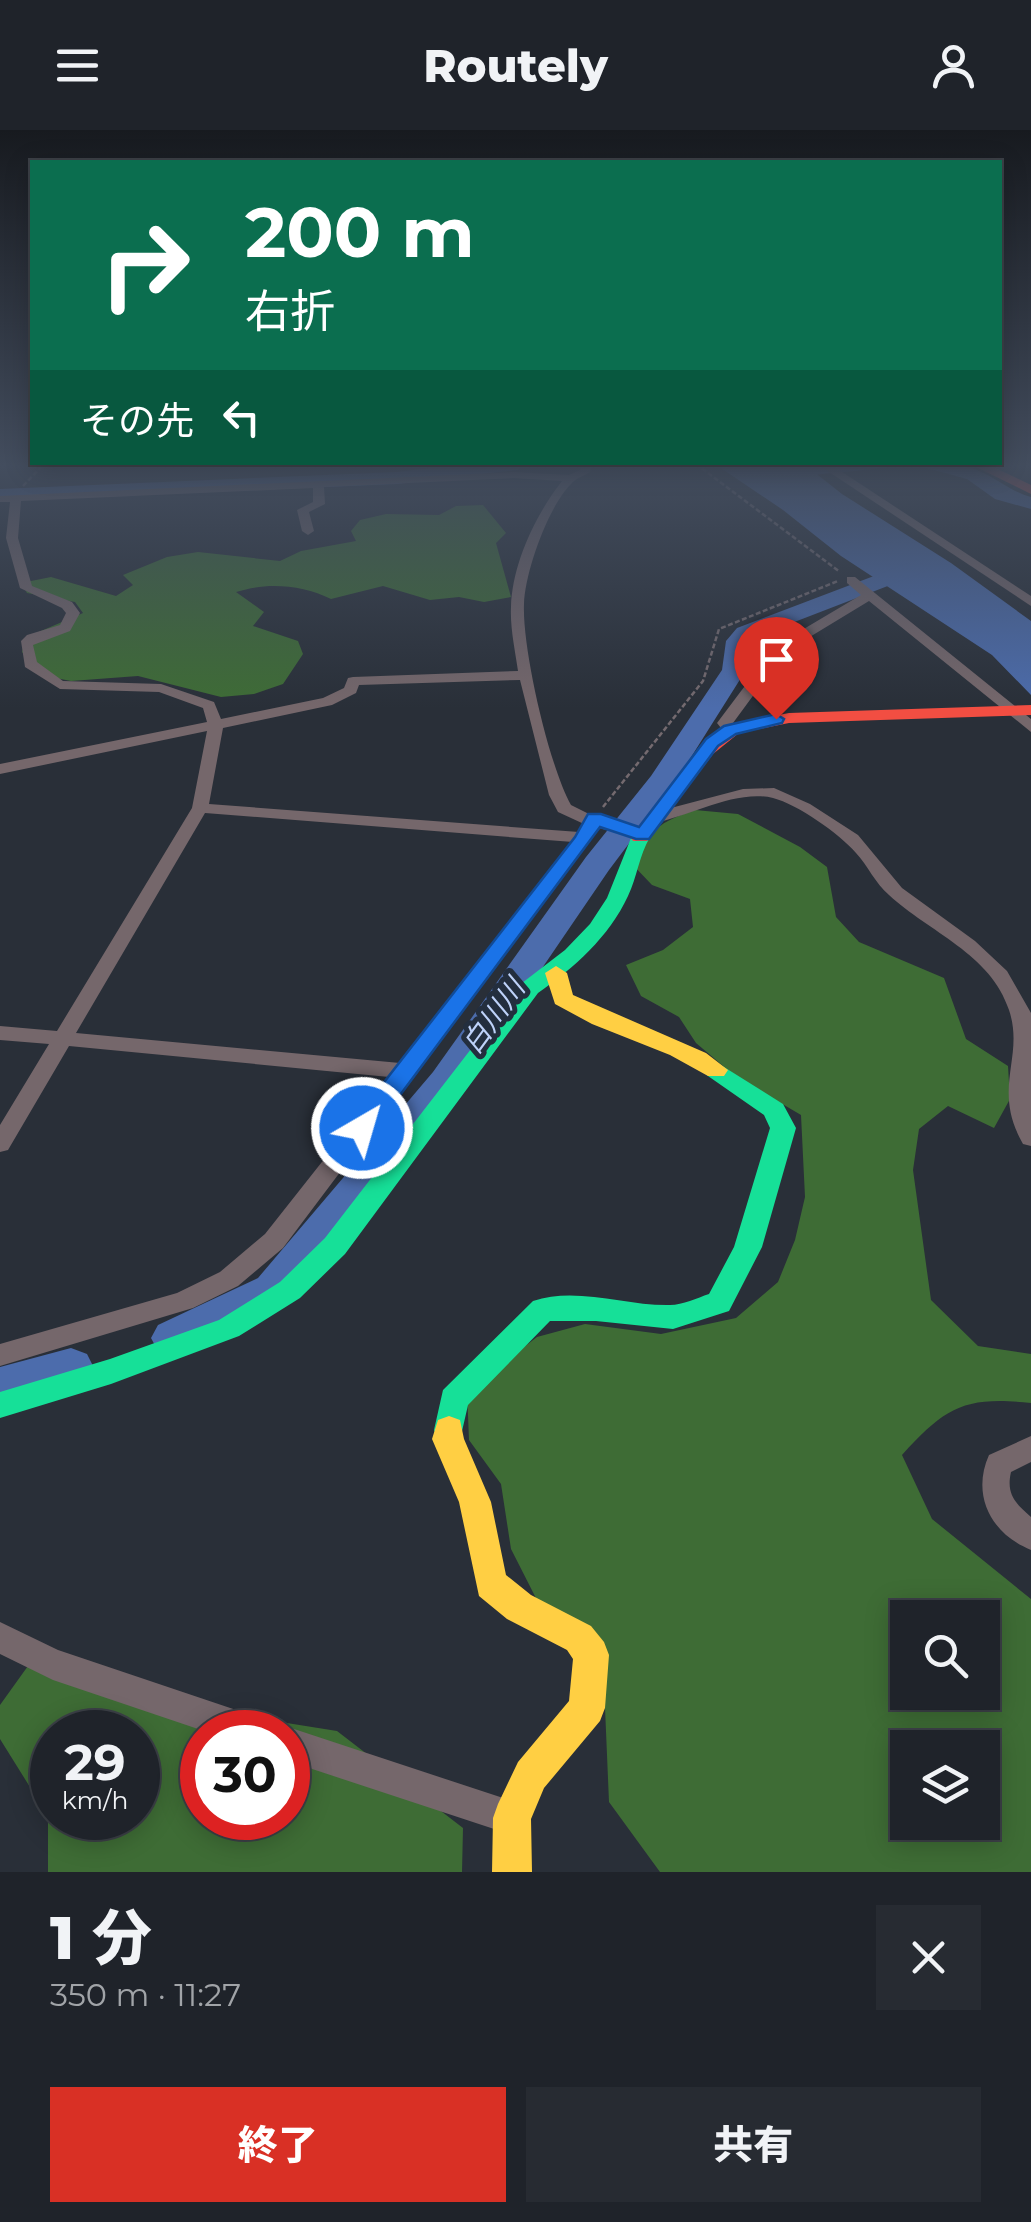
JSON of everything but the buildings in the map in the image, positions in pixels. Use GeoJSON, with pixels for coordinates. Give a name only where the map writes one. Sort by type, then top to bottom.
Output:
{"type":"FeatureCollection","features":[{"type":"Feature","properties":{"kind":"street"},"geometry":{"type":"LineString","coordinates":[[0,1144],[200,808],[216,725],[208,705],[179,692],[116,684],[60,686],[30,664],[26,644],[65,628],[73,613],[67,605],[26,588],[14,545]]}},
{"type":"Feature","properties":{"kind":"street"},"geometry":{"type":"LineString","coordinates":[[534,545],[517,607],[528,675],[554,788],[562,806],[576,817],[643,828],[752,792],[777,793],[858,844],[882,880],[985,960],[1008,985],[1020,1010],[1027,1041],[1016,1108],[1021,1125],[1031,1138]]}},
{"type":"Feature","properties":{"kind":"street"},"geometry":{"type":"LineString","coordinates":[[945,545],[1031,602]]}},
{"type":"Feature","properties":{"kind":"street"},"geometry":{"type":"LineString","coordinates":[[730,730],[725,723],[780,649],[861,588],[1025,710],[1031,727]]}},
{"type":"Feature","properties":{"kind":"street"},"geometry":{"type":"LineString","coordinates":[[0,769],[327,702],[350,690],[353,681],[528,675]]}},
{"type":"Feature","properties":{"kind":"street"},"geometry":{"type":"LineString","coordinates":[[0,1404],[110,1371],[228,1328],[290,1290],[335,1246],[530,988],[556,973],[567,956],[600,927],[626,878],[627,860],[643,828],[712,743],[730,730],[776,719],[1025,710]]}},
{"type":"Feature","properties":{"kind":"street"},"geometry":{"type":"LineString","coordinates":[[200,808],[584,838]]}},
{"type":"Feature","properties":{"kind":"street"},"geometry":{"type":"LineString","coordinates":[[0,1355],[184,1301],[229,1279],[274,1241],[600,822]]}},
{"type":"Feature","properties":{"kind":"street"},"geometry":{"type":"LineString","coordinates":[[512,1872],[512,1818],[531,1774],[587,1708],[592,1655],[579,1638],[519,1607],[492,1584],[475,1502],[448,1439],[454,1399],[543,1309],[596,1309],[673,1317],[719,1303],[748,1247],[783,1128],[774,1110],[685,1049],[593,1019],[563,1000],[556,973]]}},
{"type":"Feature","properties":{"kind":"street"},"geometry":{"type":"LineString","coordinates":[[0,1033],[406,1072]]}},
{"type":"Feature","properties":{"kind":"street"},"geometry":{"type":"LineString","coordinates":[[1031,1448],[999,1464],[992,1484],[997,1505],[1031,1536]]}},
{"type":"Feature","properties":{"kind":"street"},"geometry":{"type":"LineString","coordinates":[[0,1638],[53,1664],[189,1710]]}},
{"type":"Feature","properties":{"kind":"street"},"geometry":{"type":"LineString","coordinates":[[310,1751],[512,1818]]}},
{"type":"Feature","properties":{"kind":"path"},"geometry":{"type":"LineString","coordinates":[[600,822],[703,681],[710,663],[709,646],[719,629],[847,578],[804,545]]}},
{"type":"Feature","properties":{"kind":"green space"},"geometry":{"type":"Polygon","coordinates":[[[332,545],[497,545],[511,597],[484,602],[459,597],[430,600],[383,586],[331,599],[284,586],[236,592],[264,612],[253,626],[298,641],[303,654],[283,684],[254,694],[221,697],[138,676],[71,681],[45,676],[22,652],[27,637],[83,613],[75,602],[27,593],[21,583],[51,577],[116,596],[133,585],[123,575],[167,557],[198,552],[280,561],[301,551],[332,545]]]}},
{"type":"Feature","properties":{"kind":"green space"},"geometry":{"type":"Polygon","coordinates":[[[695,810],[738,814],[800,847],[827,867],[836,917],[859,942],[944,978],[966,1039],[1008,1066],[1010,1099],[994,1128],[948,1106],[919,1129],[913,1170],[931,1300],[978,1346],[1031,1354],[1031,1403],[989,1401],[958,1408],[931,1426],[902,1455],[932,1519],[1031,1599],[1031,1872],[660,1872],[609,1802],[604,1684],[543,1612],[511,1549],[501,1484],[469,1440],[467,1391],[537,1337],[585,1324],[661,1334],[736,1318],[778,1282],[795,1240],[805,1197],[801,1115],[735,1076],[696,1043],[679,1017],[641,996],[626,965],[663,950],[693,927],[690,899],[652,885],[631,863],[644,842],[664,823],[695,810]]]}},
{"type":"Feature","properties":{"kind":"green space"},"geometry":{"type":"Polygon","coordinates":[[[43,1645],[160,1703],[204,1710],[180,1710],[180,1840],[310,1840],[310,1727],[337,1731],[463,1828],[462,1872],[48,1872],[48,1840],[160,1840],[160,1710],[30,1710],[30,1787],[0,1739],[0,1705],[43,1645]]]}},
{"type":"Feature","properties":{"kind":"water"},"geometry":{"type":"Polygon","coordinates":[[[828,545],[923,545],[1031,621],[1031,695],[992,655],[828,545]]]}},
{"type":"Feature","properties":{"kind":"waterway","name":"白川川"},"geometry":{"type":"LineString","coordinates":[[174,1338],[274,1290],[446,1081],[597,864],[662,781],[734,670],[738,641],[745,633],[916,567]]}},
{"type":"Feature","properties":{"kind":"waterway","name":"白川川"},"geometry":{"type":"LineString","coordinates":[[0,1387],[71,1368]]}},
{"type":"Feature","properties":{"kind":"traffic: fast"},"geometry":{"type":"LineString","coordinates":[[0,1405],[111,1371],[229,1328],[290,1290],[335,1246],[530,988],[573,955],[598,928],[617,898],[640,837]]}},
{"type":"Feature","properties":{"kind":"traffic: fast"},"geometry":{"type":"LineString","coordinates":[[449,1430],[454,1399],[543,1309],[596,1309],[673,1317],[719,1303],[748,1247],[783,1128],[774,1110],[716,1070]]}},
{"type":"Feature","properties":{"kind":"traffic: slow"},"geometry":{"type":"LineString","coordinates":[[556,973],[563,999],[581,1010],[679,1049],[716,1070]]}},
{"type":"Feature","properties":{"kind":"traffic: slow"},"geometry":{"type":"LineString","coordinates":[[449,1430],[448,1439],[475,1502],[491,1584],[519,1607],[579,1638],[591,1655],[587,1708],[531,1775],[512,1818],[512,1872]]}},
{"type":"Feature","properties":{"kind":"traffic: jam"},"geometry":{"type":"LineString","coordinates":[[640,837],[707,750],[733,729],[789,718],[1031,710]]}},
{"type":"Feature","properties":{"kind":"route"},"geometry":{"type":"LineString","coordinates":[[362,1128],[584,838],[594,818],[642,835],[712,743],[730,730],[776,719]]}}]}
